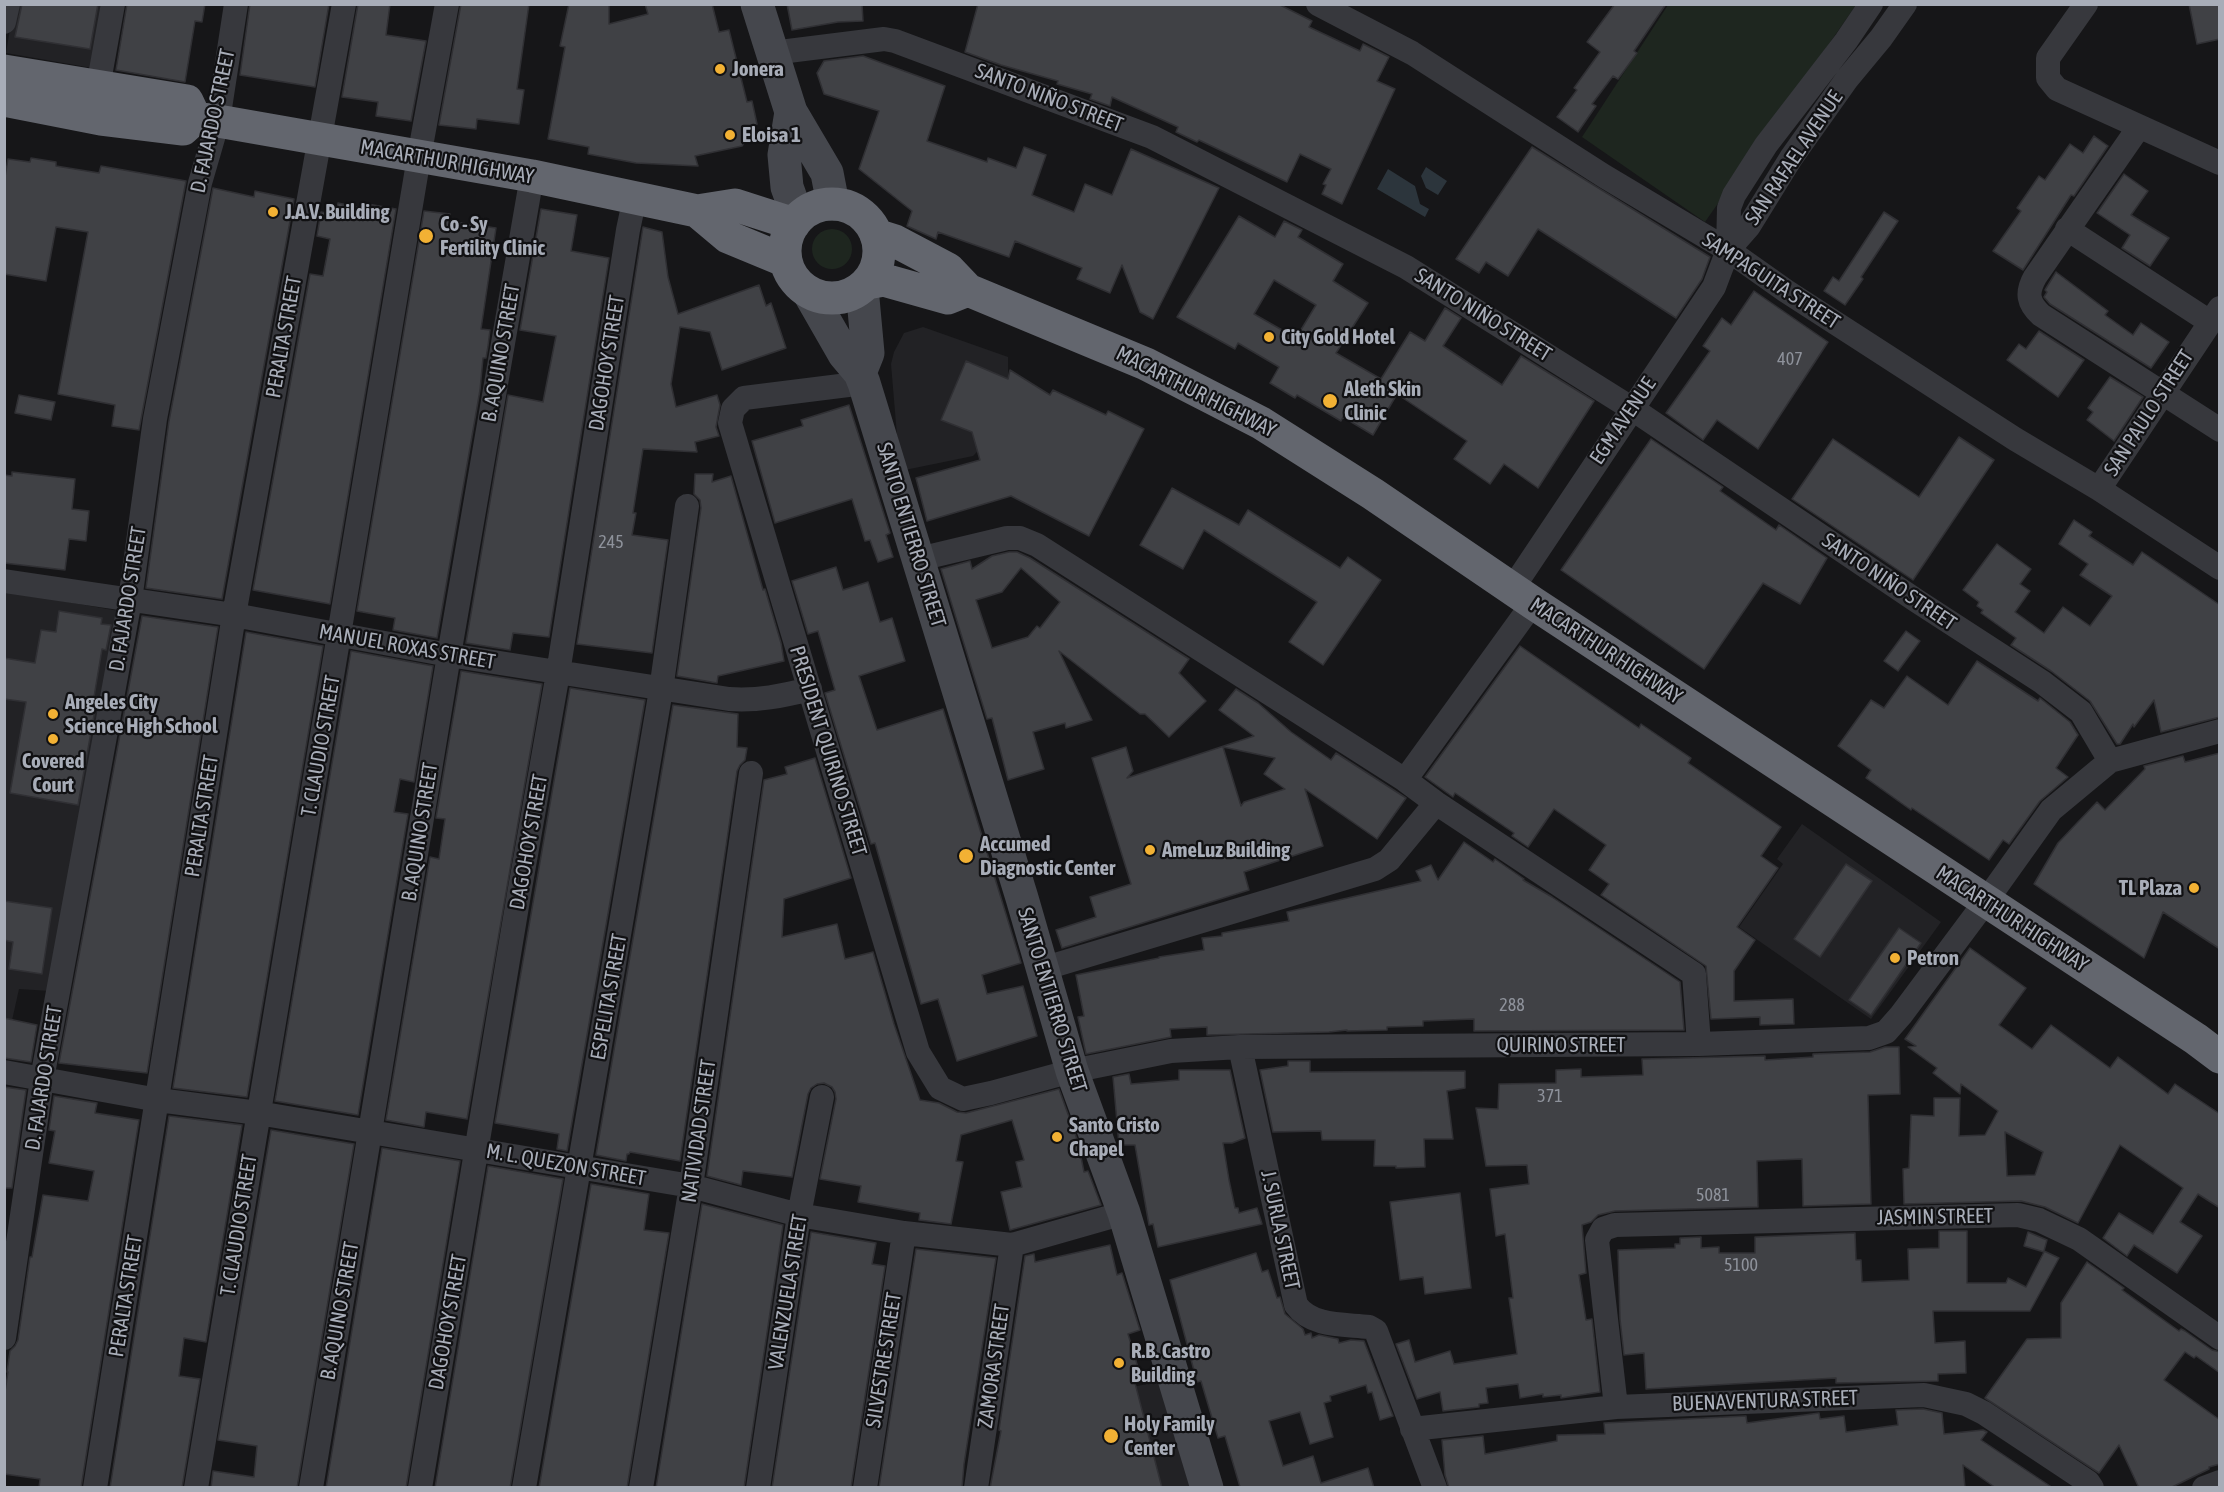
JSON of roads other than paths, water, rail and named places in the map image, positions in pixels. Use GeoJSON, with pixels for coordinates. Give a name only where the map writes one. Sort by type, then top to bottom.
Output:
{"type":"FeatureCollection","features":[{"type":"Feature","properties":{"kind":"highway"},"geometry":{"type":"LineString","coordinates":[[4,71],[187,101],[207,120],[183,129],[101,119],[4,100]]}},
{"type":"Feature","properties":{"kind":"highway","name":"MACARTHUR HIGHWAY"},"geometry":{"type":"LineString","coordinates":[[207,120],[532,176],[697,211],[735,205],[796,221]]}},
{"type":"Feature","properties":{"kind":"highway"},"geometry":{"type":"LineString","coordinates":[[864,285],[873,274],[879,258],[876,235],[870,223],[859,213],[833,204],[814,208],[796,221],[786,241],[786,261],[796,282],[809,293],[826,298],[839,298],[864,285],[884,280],[948,298],[968,290]]}},
{"type":"Feature","properties":{"kind":"highway","name":"MACARTHUR HIGHWAY"},"geometry":{"type":"LineString","coordinates":[[697,211],[728,237],[786,261]]}},
{"type":"Feature","properties":{"kind":"highway","name":"MACARTHUR HIGHWAY"},"geometry":{"type":"LineString","coordinates":[[876,235],[895,241],[948,269],[968,290],[1146,364],[1261,423],[1373,494],[1523,596],[2220,1057]]}},
{"type":"Feature","properties":{"kind":"main road"},"geometry":{"type":"LineString","coordinates":[[757,4],[791,112],[827,173],[833,204]]}},
{"type":"Feature","properties":{"kind":"main road"},"geometry":{"type":"LineString","coordinates":[[791,112],[784,154],[787,187],[796,221]]}},
{"type":"Feature","properties":{"kind":"main road"},"geometry":{"type":"LineString","coordinates":[[862,378],[868,353],[864,285]]}},
{"type":"Feature","properties":{"kind":"main road","name":"SANTO ENTIERRO STREET"},"geometry":{"type":"LineString","coordinates":[[809,293],[844,354],[862,378],[919,559],[1072,1071],[1124,1213],[1207,1488]]}},
{"type":"Feature","properties":{"kind":"street"},"geometry":{"type":"LineString","coordinates":[[4,22],[8,4]]}},
{"type":"Feature","properties":{"kind":"street"},"geometry":{"type":"LineString","coordinates":[[98,87],[113,4]]}},
{"type":"Feature","properties":{"kind":"street","name":"D. FAJARDO STREET"},"geometry":{"type":"LineString","coordinates":[[4,1338],[42,1080],[130,600],[156,419],[200,183],[207,120],[236,4]]}},
{"type":"Feature","properties":{"kind":"street","name":"PERALTA STREET"},"geometry":{"type":"LineString","coordinates":[[94,1488],[234,615],[344,4]]}},
{"type":"Feature","properties":{"kind":"street","name":"T. CLAUDIO STREET"},"geometry":{"type":"LineString","coordinates":[[196,1488],[419,157],[447,4]]}},
{"type":"Feature","properties":{"kind":"street","name":"SAMPAGUITA STREET"},"geometry":{"type":"LineString","coordinates":[[1318,4],[1412,53],[1604,176],[1728,250],[1786,291],[1945,394],[2220,567]]}},
{"type":"Feature","properties":{"kind":"street","name":"SAN RAFAEL AVENUE"},"geometry":{"type":"LineString","coordinates":[[1837,72],[1871,4]]}},
{"type":"Feature","properties":{"kind":"street","name":"SAN RAFAEL AVENUE"},"geometry":{"type":"LineString","coordinates":[[1728,250],[1729,208],[1734,195],[1766,145],[1837,72],[1881,38],[1905,4]]}},
{"type":"Feature","properties":{"kind":"street"},"geometry":{"type":"LineString","coordinates":[[2086,4],[2048,58],[2048,78],[2057,89],[2220,163]]}},
{"type":"Feature","properties":{"kind":"street","name":"SANTO NIÑO STREET"},"geometry":{"type":"LineString","coordinates":[[771,53],[884,39],[895,40],[1152,137],[1406,267],[1631,408],[2073,704],[2081,712],[2110,761]]}},
{"type":"Feature","properties":{"kind":"street"},"geometry":{"type":"LineString","coordinates":[[2139,127],[2030,285],[2029,300],[2041,315],[2220,430]]}},
{"type":"Feature","properties":{"kind":"street","name":"B. AQUINO STREET"},"geometry":{"type":"LineString","coordinates":[[310,1488],[449,655],[532,176]]}},
{"type":"Feature","properties":{"kind":"street","name":"DAGOHOY STREET"},"geometry":{"type":"LineString","coordinates":[[420,1488],[558,673],[626,241],[635,197]]}},
{"type":"Feature","properties":{"kind":"street"},"geometry":{"type":"LineString","coordinates":[[2067,229],[2217,312]]}},
{"type":"Feature","properties":{"kind":"street","name":"EGM AVENUE"},"geometry":{"type":"LineString","coordinates":[[1405,780],[1523,596],[1631,408],[1714,287],[1728,250]]}},
{"type":"Feature","properties":{"kind":"street","name":"SAN PAULO STREET"},"geometry":{"type":"LineString","coordinates":[[2099,489],[2217,312]]}},
{"type":"Feature","properties":{"kind":"street","name":"PRESIDENT QUIRINO STREET"},"geometry":{"type":"LineString","coordinates":[[862,378],[744,398],[733,409],[730,423],[918,1052],[940,1088],[963,1099],[1072,1071]]}},
{"type":"Feature","properties":{"kind":"street","name":"ESPELITA STREET"},"geometry":{"type":"LineString","coordinates":[[524,1488],[661,690],[687,506]]}},
{"type":"Feature","properties":{"kind":"street"},"geometry":{"type":"LineString","coordinates":[[919,559],[1007,538],[1020,538],[1037,545],[1405,780],[1436,803],[1694,974],[1699,1044]]}},
{"type":"Feature","properties":{"kind":"street","name":"MANUEL ROXAS STREET"},"geometry":{"type":"LineString","coordinates":[[4,581],[234,615],[449,655],[661,690],[753,700],[810,689]]}},
{"type":"Feature","properties":{"kind":"street"},"geometry":{"type":"LineString","coordinates":[[1986,901],[2051,810],[2110,761],[2220,731]]}},
{"type":"Feature","properties":{"kind":"street","name":"NATIVIDAD STREET"},"geometry":{"type":"LineString","coordinates":[[641,1488],[691,1186],[751,773]]}},
{"type":"Feature","properties":{"kind":"street"},"geometry":{"type":"LineString","coordinates":[[1042,969],[1376,869],[1389,860],[1436,803]]}},
{"type":"Feature","properties":{"kind":"street","name":"QUIRINO STREET"},"geometry":{"type":"LineString","coordinates":[[1072,1071],[1171,1051],[1240,1047],[1699,1044],[1869,1038],[1886,1032],[1986,901]]}},
{"type":"Feature","properties":{"kind":"street","name":"J. SURLA STREET"},"geometry":{"type":"LineString","coordinates":[[1240,1047],[1296,1305],[1304,1315],[1315,1320],[1373,1328],[1435,1488]]}},
{"type":"Feature","properties":{"kind":"street","name":"M. L. QUEZON STREET"},"geometry":{"type":"LineString","coordinates":[[4,1072],[158,1100],[258,1113],[691,1186],[799,1215],[904,1233],[1012,1245],[1124,1213]]}},
{"type":"Feature","properties":{"kind":"street","name":"VALENZUELA STREET"},"geometry":{"type":"LineString","coordinates":[[758,1488],[799,1215],[822,1097]]}},
{"type":"Feature","properties":{"kind":"street","name":"JASMIN STREET"},"geometry":{"type":"LineString","coordinates":[[1616,1407],[1597,1240],[1603,1229],[1615,1225],[2018,1215],[2039,1220],[2079,1239],[2220,1338]]}},
{"type":"Feature","properties":{"kind":"street","name":"SILVESTRE STREET"},"geometry":{"type":"LineString","coordinates":[[865,1488],[904,1233]]}},
{"type":"Feature","properties":{"kind":"street","name":"ZAMORA STREET"},"geometry":{"type":"LineString","coordinates":[[976,1488],[1012,1245]]}},
{"type":"Feature","properties":{"kind":"street","name":"BUENAVENTURA STREET"},"geometry":{"type":"LineString","coordinates":[[1412,1429],[1616,1407],[1924,1395],[1966,1404],[1984,1413],[2088,1482],[2092,1488]]}},
{"type":"Feature","properties":{"kind":"street"},"geometry":{"type":"LineString","coordinates":[[2204,1488],[2220,1482]]}},
{"type":"Feature","properties":{"kind":"place","name":"Jonera"},"geometry":{"type":"Point","coordinates":[720,69]}},
{"type":"Feature","properties":{"kind":"place","name":"Eloisa 1"},"geometry":{"type":"Point","coordinates":[730,135]}},
{"type":"Feature","properties":{"kind":"place","name":"J.A.V. Building"},"geometry":{"type":"Point","coordinates":[273,212]}},
{"type":"Feature","properties":{"kind":"place","name":"Co - Sy Fertility Clinic"},"geometry":{"type":"Point","coordinates":[426,236]}},
{"type":"Feature","properties":{"kind":"place","name":"City Gold Hotel"},"geometry":{"type":"Point","coordinates":[1269,337]}},
{"type":"Feature","properties":{"kind":"place","name":"Aleth Skin Clinic"},"geometry":{"type":"Point","coordinates":[1330,401]}},
{"type":"Feature","properties":{"kind":"place","name":"Angeles City Science High School"},"geometry":{"type":"Point","coordinates":[53,714]}},
{"type":"Feature","properties":{"kind":"place","name":"Covered Court"},"geometry":{"type":"Point","coordinates":[53,739]}},
{"type":"Feature","properties":{"kind":"place","name":"AmeLuz Building"},"geometry":{"type":"Point","coordinates":[1150,850]}},
{"type":"Feature","properties":{"kind":"place","name":"Accumed Diagnostic Center"},"geometry":{"type":"Point","coordinates":[966,856]}},
{"type":"Feature","properties":{"kind":"place","name":"TL Plaza"},"geometry":{"type":"Point","coordinates":[2194,888]}},
{"type":"Feature","properties":{"kind":"place","name":"Petron"},"geometry":{"type":"Point","coordinates":[1895,958]}},
{"type":"Feature","properties":{"kind":"place","name":"Santo Cristo Chapel"},"geometry":{"type":"Point","coordinates":[1057,1137]}},
{"type":"Feature","properties":{"kind":"place","name":"R.B. Castro Building"},"geometry":{"type":"Point","coordinates":[1119,1363]}},
{"type":"Feature","properties":{"kind":"place","name":"Holy Family Center"},"geometry":{"type":"Point","coordinates":[1111,1436]}}]}
